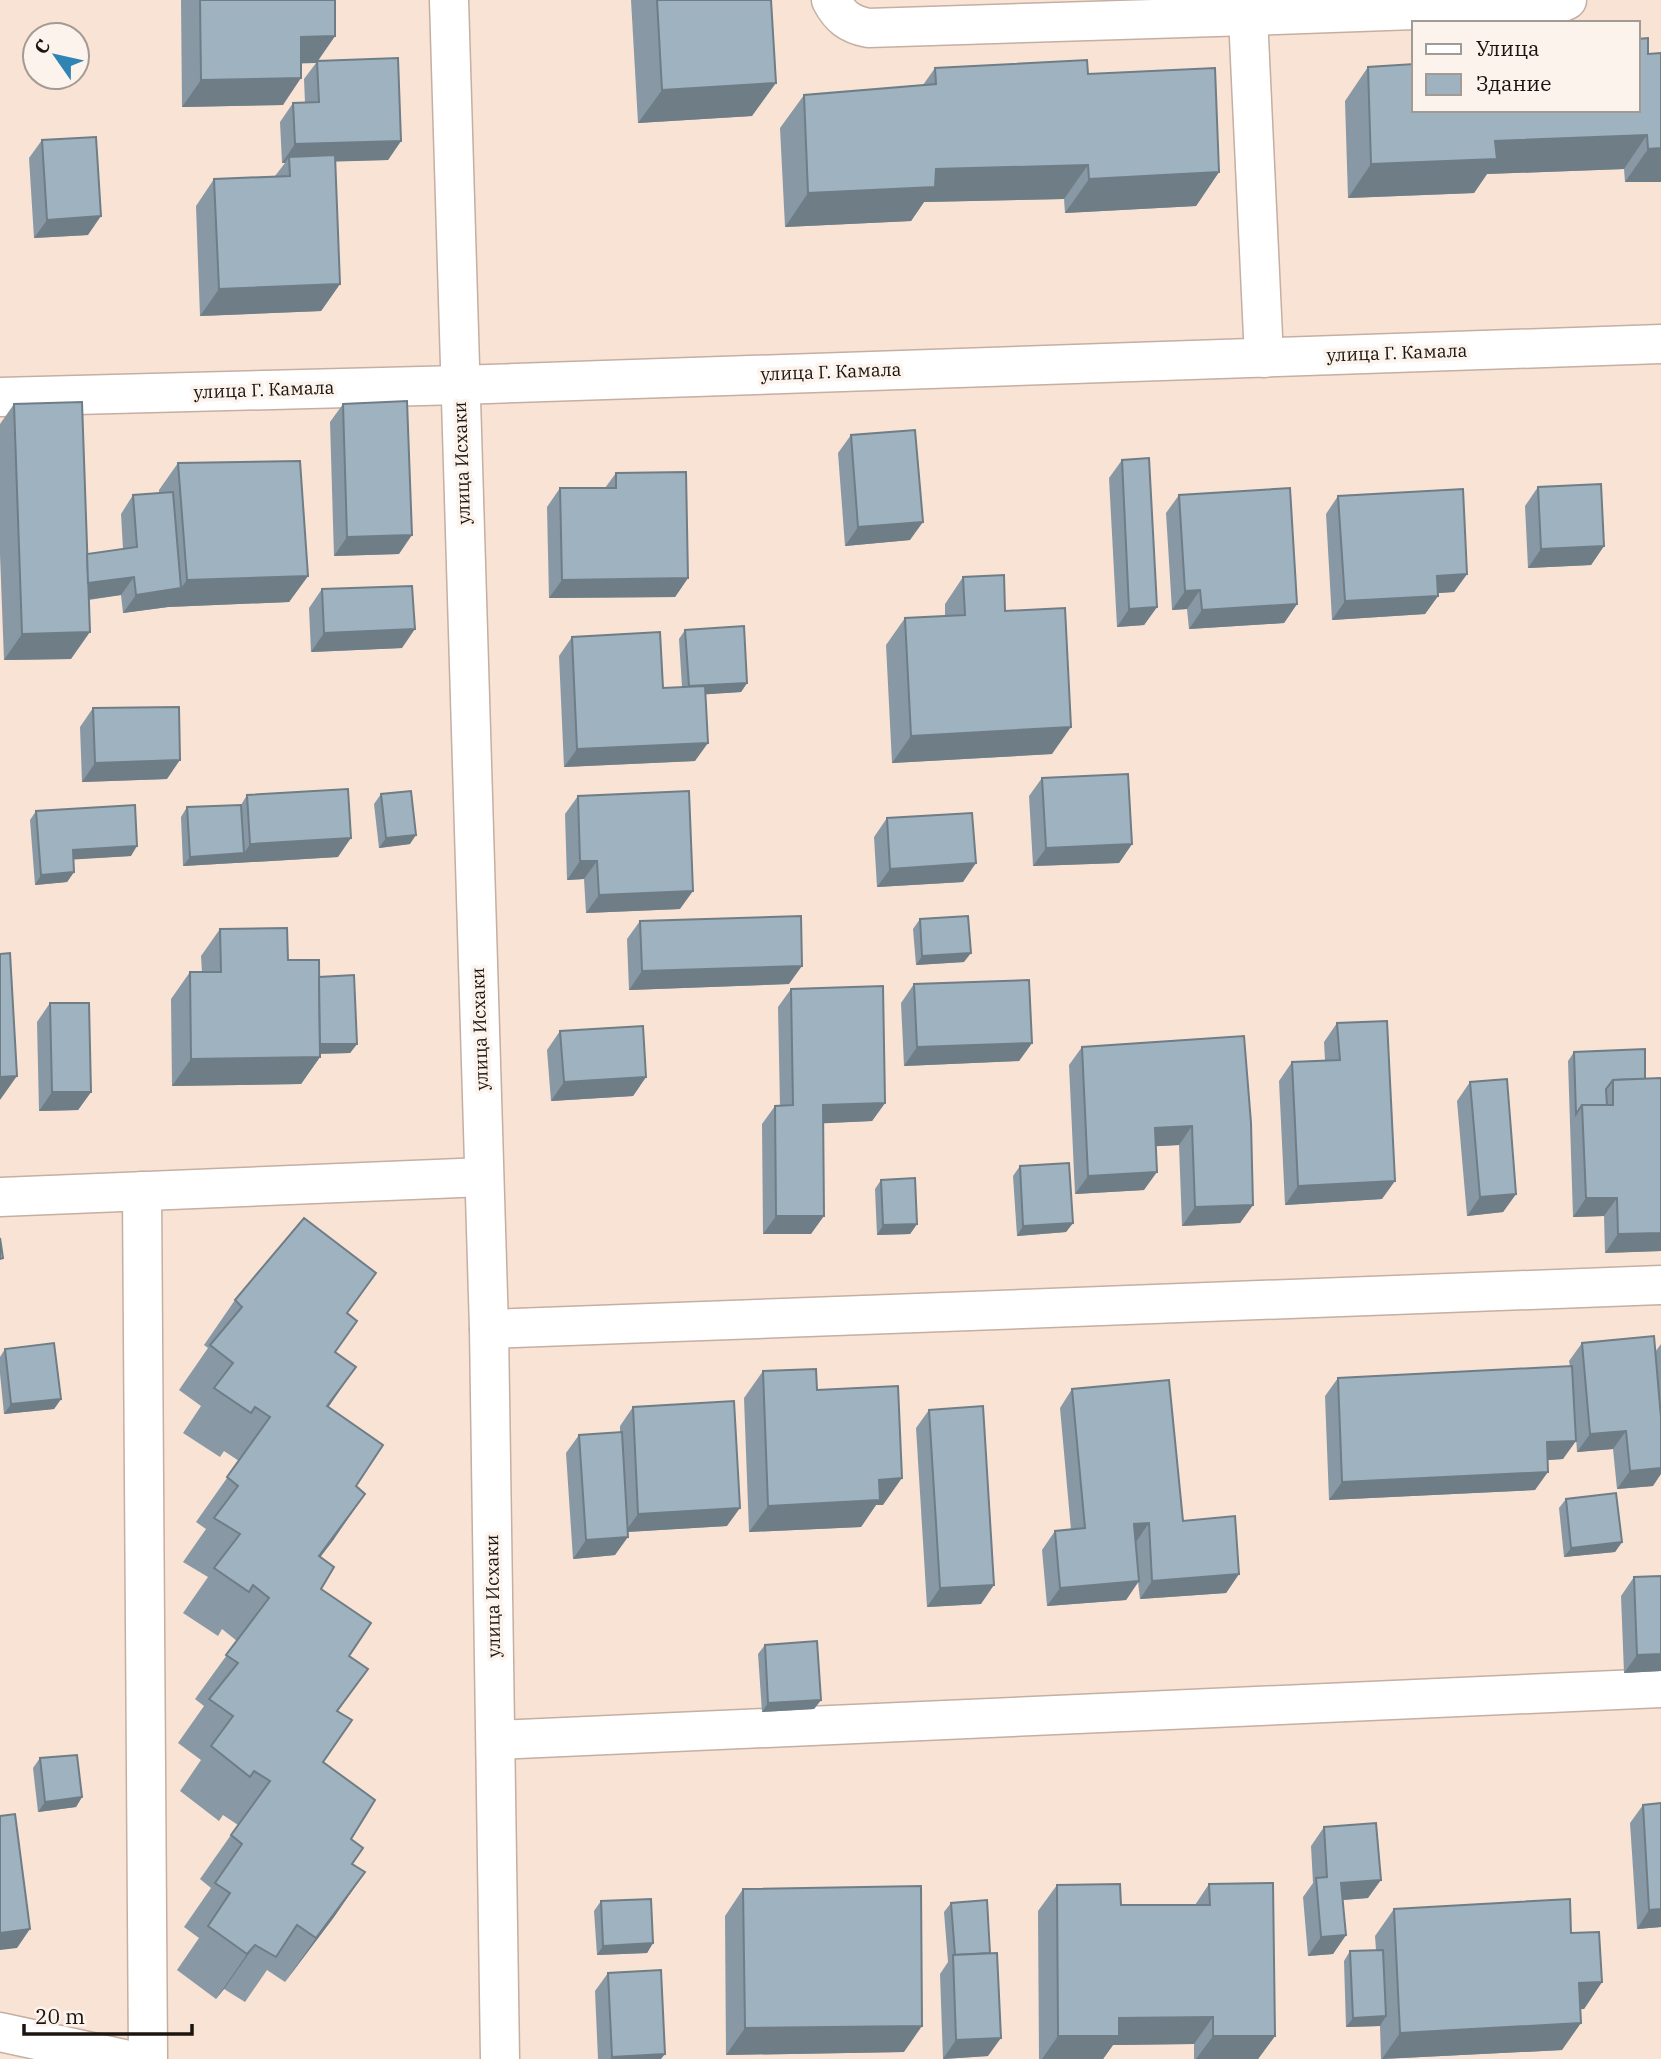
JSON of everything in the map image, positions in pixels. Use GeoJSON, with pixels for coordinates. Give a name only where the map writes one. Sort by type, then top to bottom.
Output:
{"type":"FeatureCollection","features":[{"type":"Feature","properties":{"kind":"street","name":"улица Исхаки"},"geometry":{"type":"LineString","coordinates":[[449,0],[489,1329],[500,2059]]}},
{"type":"Feature","properties":{"kind":"street"},"geometry":{"type":"LineString","coordinates":[[831,0],[838,13],[851,24],[868,28],[1556,5],[1567,0]]}},
{"type":"Feature","properties":{"kind":"street"},"geometry":{"type":"LineString","coordinates":[[1248,16],[1264,358]]}},
{"type":"Feature","properties":{"kind":"street","name":"улица Г. Камала"},"geometry":{"type":"LineString","coordinates":[[0,397],[460,385],[1661,344]]}},
{"type":"Feature","properties":{"kind":"street"},"geometry":{"type":"LineString","coordinates":[[0,1197],[484,1177]]}},
{"type":"Feature","properties":{"kind":"street"},"geometry":{"type":"LineString","coordinates":[[142,1191],[148,2059]]}},
{"type":"Feature","properties":{"kind":"street"},"geometry":{"type":"LineString","coordinates":[[489,1329],[1661,1285]]}},
{"type":"Feature","properties":{"kind":"street"},"geometry":{"type":"LineString","coordinates":[[496,1740],[1661,1688]]}},
{"type":"Feature","properties":{"kind":"street"},"geometry":{"type":"LineString","coordinates":[[0,2032],[124,2059]]}},
{"type":"Feature","properties":{"kind":"building"},"geometry":{"type":"Polygon","coordinates":[[[200,0],[335,0],[335,36],[301,37],[301,78],[201,80],[200,0]]]}},
{"type":"Feature","properties":{"kind":"building"},"geometry":{"type":"Polygon","coordinates":[[[657,0],[771,0],[776,83],[662,90],[657,0]]]}},
{"type":"Feature","properties":{"kind":"building"},"geometry":{"type":"Polygon","coordinates":[[[1648,38],[1648,54],[1661,53],[1661,148],[1648,149],[1647,135],[1495,141],[1497,159],[1371,164],[1368,67],[1412,64],[1412,112],[1640,112],[1640,39],[1648,38]]]}},
{"type":"Feature","properties":{"kind":"building"},"geometry":{"type":"Polygon","coordinates":[[[398,58],[401,141],[295,144],[293,103],[319,102],[317,61],[398,58]]]}},
{"type":"Feature","properties":{"kind":"building"},"geometry":{"type":"Polygon","coordinates":[[[1087,60],[1088,74],[1215,68],[1219,172],[1089,179],[1088,165],[936,169],[935,187],[808,193],[804,95],[936,84],[935,68],[1087,60]]]}},
{"type":"Feature","properties":{"kind":"building"},"geometry":{"type":"Polygon","coordinates":[[[96,137],[101,216],[47,220],[42,140],[96,137]]]}},
{"type":"Feature","properties":{"kind":"building"},"geometry":{"type":"Polygon","coordinates":[[[335,155],[340,284],[219,289],[214,179],[290,176],[289,157],[335,155]]]}},
{"type":"Feature","properties":{"kind":"building"},"geometry":{"type":"Polygon","coordinates":[[[407,401],[412,535],[347,537],[343,404],[407,401]]]}},
{"type":"Feature","properties":{"kind":"building"},"geometry":{"type":"Polygon","coordinates":[[[82,402],[90,632],[22,634],[14,404],[82,402]]]}},
{"type":"Feature","properties":{"kind":"building"},"geometry":{"type":"Polygon","coordinates":[[[915,430],[923,522],[858,527],[851,435],[915,430]]]}},
{"type":"Feature","properties":{"kind":"building"},"geometry":{"type":"Polygon","coordinates":[[[1149,458],[1157,607],[1129,609],[1122,460],[1149,458]]]}},
{"type":"Feature","properties":{"kind":"building"},"geometry":{"type":"Polygon","coordinates":[[[300,461],[308,576],[187,580],[178,463],[300,461]]]}},
{"type":"Feature","properties":{"kind":"building"},"geometry":{"type":"Polygon","coordinates":[[[686,472],[688,578],[562,580],[560,488],[616,488],[616,473],[686,472]]]}},
{"type":"Feature","properties":{"kind":"building"},"geometry":{"type":"Polygon","coordinates":[[[1601,484],[1604,546],[1541,549],[1538,487],[1601,484]]]}},
{"type":"Feature","properties":{"kind":"building"},"geometry":{"type":"Polygon","coordinates":[[[1290,488],[1297,604],[1202,610],[1200,590],[1185,591],[1179,495],[1290,488]]]}},
{"type":"Feature","properties":{"kind":"building"},"geometry":{"type":"Polygon","coordinates":[[[1463,489],[1467,574],[1437,576],[1438,596],[1345,601],[1338,496],[1463,489]]]}},
{"type":"Feature","properties":{"kind":"building"},"geometry":{"type":"Polygon","coordinates":[[[173,492],[181,588],[136,595],[134,577],[88,583],[87,554],[137,547],[133,495],[173,492]]]}},
{"type":"Feature","properties":{"kind":"building"},"geometry":{"type":"Polygon","coordinates":[[[1004,575],[1005,611],[1065,608],[1071,727],[911,736],[905,618],[965,615],[963,577],[1004,575]]]}},
{"type":"Feature","properties":{"kind":"building"},"geometry":{"type":"Polygon","coordinates":[[[412,586],[415,629],[324,633],[322,589],[412,586]]]}},
{"type":"Feature","properties":{"kind":"building"},"geometry":{"type":"Polygon","coordinates":[[[744,626],[747,683],[689,686],[685,630],[744,626]]]}},
{"type":"Feature","properties":{"kind":"building"},"geometry":{"type":"Polygon","coordinates":[[[660,632],[663,688],[705,686],[708,743],[577,749],[572,637],[660,632]]]}},
{"type":"Feature","properties":{"kind":"building"},"geometry":{"type":"Polygon","coordinates":[[[179,707],[180,760],[95,763],[93,708],[179,707]]]}},
{"type":"Feature","properties":{"kind":"building"},"geometry":{"type":"Polygon","coordinates":[[[1128,774],[1132,844],[1046,848],[1042,778],[1128,774]]]}},
{"type":"Feature","properties":{"kind":"building"},"geometry":{"type":"Polygon","coordinates":[[[348,789],[351,838],[250,844],[247,795],[348,789]]]}},
{"type":"Feature","properties":{"kind":"building"},"geometry":{"type":"Polygon","coordinates":[[[411,791],[416,835],[386,838],[381,794],[411,791]]]}},
{"type":"Feature","properties":{"kind":"building"},"geometry":{"type":"Polygon","coordinates":[[[689,791],[693,891],[599,895],[597,861],[580,861],[578,796],[689,791]]]}},
{"type":"Feature","properties":{"kind":"building"},"geometry":{"type":"Polygon","coordinates":[[[135,805],[137,846],[73,850],[74,872],[41,875],[36,811],[135,805]]]}},
{"type":"Feature","properties":{"kind":"building"},"geometry":{"type":"Polygon","coordinates":[[[241,805],[244,853],[190,857],[187,807],[241,805]]]}},
{"type":"Feature","properties":{"kind":"building"},"geometry":{"type":"Polygon","coordinates":[[[972,813],[976,863],[890,869],[887,818],[972,813]]]}},
{"type":"Feature","properties":{"kind":"building"},"geometry":{"type":"Polygon","coordinates":[[[801,916],[802,966],[642,971],[640,921],[801,916]]]}},
{"type":"Feature","properties":{"kind":"building"},"geometry":{"type":"Polygon","coordinates":[[[968,916],[971,953],[922,956],[920,919],[968,916]]]}},
{"type":"Feature","properties":{"kind":"building"},"geometry":{"type":"Polygon","coordinates":[[[287,928],[288,960],[319,960],[320,1057],[191,1059],[190,972],[221,972],[220,929],[287,928]]]}},
{"type":"Feature","properties":{"kind":"building"},"geometry":{"type":"Polygon","coordinates":[[[10,953],[17,1076],[0,1077],[0,954],[10,953]]]}},
{"type":"Feature","properties":{"kind":"building"},"geometry":{"type":"Polygon","coordinates":[[[354,975],[357,1044],[320,1044],[319,977],[354,975]]]}},
{"type":"Feature","properties":{"kind":"building"},"geometry":{"type":"Polygon","coordinates":[[[1029,980],[1032,1043],[917,1047],[914,984],[1029,980]]]}},
{"type":"Feature","properties":{"kind":"building"},"geometry":{"type":"Polygon","coordinates":[[[883,986],[885,1103],[823,1105],[824,1216],[776,1216],[775,1106],[793,1105],[791,989],[883,986]]]}},
{"type":"Feature","properties":{"kind":"building"},"geometry":{"type":"Polygon","coordinates":[[[50,1003],[89,1003],[91,1092],[52,1092],[50,1003]]]}},
{"type":"Feature","properties":{"kind":"building"},"geometry":{"type":"Polygon","coordinates":[[[1387,1021],[1395,1181],[1298,1186],[1292,1062],[1340,1060],[1337,1023],[1387,1021]]]}},
{"type":"Feature","properties":{"kind":"building"},"geometry":{"type":"Polygon","coordinates":[[[643,1026],[646,1077],[564,1082],[560,1031],[643,1026]]]}},
{"type":"Feature","properties":{"kind":"building"},"geometry":{"type":"Polygon","coordinates":[[[1244,1036],[1251,1123],[1253,1205],[1195,1207],[1192,1126],[1155,1128],[1157,1172],[1088,1176],[1082,1047],[1244,1036]]]}},
{"type":"Feature","properties":{"kind":"building"},"geometry":{"type":"Polygon","coordinates":[[[1645,1049],[1645,1079],[1613,1080],[1606,1089],[1607,1105],[1582,1105],[1576,1114],[1574,1052],[1645,1049]]]}},
{"type":"Feature","properties":{"kind":"building"},"geometry":{"type":"Polygon","coordinates":[[[1661,1078],[1661,1233],[1618,1234],[1617,1198],[1586,1198],[1582,1105],[1613,1105],[1613,1080],[1661,1078]]]}},
{"type":"Feature","properties":{"kind":"building"},"geometry":{"type":"Polygon","coordinates":[[[1507,1079],[1516,1194],[1480,1197],[1470,1082],[1507,1079]]]}},
{"type":"Feature","properties":{"kind":"building"},"geometry":{"type":"Polygon","coordinates":[[[1069,1163],[1073,1223],[1023,1226],[1020,1166],[1069,1163]]]}},
{"type":"Feature","properties":{"kind":"building"},"geometry":{"type":"Polygon","coordinates":[[[915,1178],[917,1224],[883,1225],[881,1180],[915,1178]]]}},
{"type":"Feature","properties":{"kind":"building"},"geometry":{"type":"Polygon","coordinates":[[[304,1218],[376,1273],[347,1313],[357,1321],[335,1352],[356,1367],[327,1406],[383,1445],[356,1486],[365,1494],[319,1556],[334,1567],[321,1589],[371,1623],[349,1656],[368,1669],[337,1711],[352,1720],[323,1762],[375,1800],[351,1839],[363,1848],[352,1864],[365,1872],[316,1938],[297,1925],[276,1957],[255,1945],[247,1954],[208,1926],[230,1893],[215,1883],[242,1844],[231,1835],[270,1781],[254,1771],[250,1777],[211,1746],[233,1716],[209,1699],[238,1663],[226,1655],[269,1598],[253,1585],[249,1592],[214,1568],[240,1534],[214,1518],[238,1486],[227,1477],[270,1417],[255,1407],[251,1413],[214,1388],[233,1363],[210,1345],[242,1307],[235,1300],[304,1218]]]}},
{"type":"Feature","properties":{"kind":"building"},"geometry":{"type":"Polygon","coordinates":[[[0,1238],[3,1258],[0,1259],[0,1238]]]}},
{"type":"Feature","properties":{"kind":"building"},"geometry":{"type":"Polygon","coordinates":[[[1654,1336],[1661,1418],[1661,1468],[1630,1471],[1626,1431],[1590,1434],[1582,1343],[1654,1336]]]}},
{"type":"Feature","properties":{"kind":"building"},"geometry":{"type":"Polygon","coordinates":[[[54,1343],[61,1399],[11,1404],[5,1349],[54,1343]]]}},
{"type":"Feature","properties":{"kind":"building"},"geometry":{"type":"Polygon","coordinates":[[[1572,1366],[1576,1441],[1547,1442],[1548,1472],[1342,1482],[1338,1378],[1572,1366]]]}},
{"type":"Feature","properties":{"kind":"building"},"geometry":{"type":"Polygon","coordinates":[[[816,1369],[817,1390],[898,1386],[902,1478],[879,1480],[880,1500],[768,1506],[763,1371],[816,1369]]]}},
{"type":"Feature","properties":{"kind":"building"},"geometry":{"type":"Polygon","coordinates":[[[1169,1380],[1183,1521],[1235,1516],[1239,1574],[1152,1581],[1149,1523],[1134,1524],[1139,1581],[1060,1588],[1055,1531],[1085,1528],[1072,1389],[1169,1380]]]}},
{"type":"Feature","properties":{"kind":"building"},"geometry":{"type":"Polygon","coordinates":[[[734,1401],[740,1508],[638,1514],[633,1407],[734,1401]]]}},
{"type":"Feature","properties":{"kind":"building"},"geometry":{"type":"Polygon","coordinates":[[[983,1406],[994,1585],[940,1588],[929,1410],[983,1406]]]}},
{"type":"Feature","properties":{"kind":"building"},"geometry":{"type":"Polygon","coordinates":[[[622,1432],[628,1537],[586,1540],[579,1435],[622,1432]]]}},
{"type":"Feature","properties":{"kind":"building"},"geometry":{"type":"Polygon","coordinates":[[[1616,1493],[1622,1542],[1571,1548],[1566,1499],[1616,1493]]]}},
{"type":"Feature","properties":{"kind":"building"},"geometry":{"type":"Polygon","coordinates":[[[1661,1576],[1661,1654],[1637,1655],[1634,1577],[1661,1576]]]}},
{"type":"Feature","properties":{"kind":"building"},"geometry":{"type":"Polygon","coordinates":[[[817,1641],[821,1700],[768,1703],[765,1645],[817,1641]]]}},
{"type":"Feature","properties":{"kind":"building"},"geometry":{"type":"Polygon","coordinates":[[[77,1755],[82,1797],[45,1802],[40,1758],[77,1755]]]}},
{"type":"Feature","properties":{"kind":"building"},"geometry":{"type":"Polygon","coordinates":[[[1661,1803],[1661,1909],[1649,1910],[1643,1805],[1661,1803]]]}},
{"type":"Feature","properties":{"kind":"building"},"geometry":{"type":"Polygon","coordinates":[[[15,1814],[30,1929],[0,1933],[0,1816],[15,1814]]]}},
{"type":"Feature","properties":{"kind":"building"},"geometry":{"type":"Polygon","coordinates":[[[1376,1823],[1381,1880],[1341,1883],[1346,1935],[1321,1937],[1316,1878],[1327,1877],[1324,1827],[1376,1823]]]}},
{"type":"Feature","properties":{"kind":"building"},"geometry":{"type":"Polygon","coordinates":[[[1273,1883],[1275,2036],[1213,2036],[1213,2017],[1119,2018],[1119,2036],[1058,2036],[1057,1885],[1120,1884],[1121,1905],[1210,1905],[1209,1884],[1273,1883]]]}},
{"type":"Feature","properties":{"kind":"building"},"geometry":{"type":"Polygon","coordinates":[[[921,1886],[922,2026],[745,2028],[743,1889],[921,1886]]]}},
{"type":"Feature","properties":{"kind":"building"},"geometry":{"type":"Polygon","coordinates":[[[651,1899],[653,1943],[603,1946],[601,1901],[651,1899]]]}},
{"type":"Feature","properties":{"kind":"building"},"geometry":{"type":"Polygon","coordinates":[[[1570,1899],[1571,1933],[1599,1932],[1602,1982],[1579,1983],[1581,2023],[1400,2033],[1394,1909],[1570,1899]]]}},
{"type":"Feature","properties":{"kind":"building"},"geometry":{"type":"Polygon","coordinates":[[[987,1900],[990,1953],[955,1955],[951,1903],[987,1900]]]}},
{"type":"Feature","properties":{"kind":"building"},"geometry":{"type":"Polygon","coordinates":[[[1383,1950],[1386,2016],[1353,2018],[1350,1951],[1383,1950]]]}},
{"type":"Feature","properties":{"kind":"building"},"geometry":{"type":"Polygon","coordinates":[[[997,1953],[1001,2038],[956,2040],[953,1955],[997,1953]]]}},
{"type":"Feature","properties":{"kind":"building"},"geometry":{"type":"Polygon","coordinates":[[[661,1970],[665,2054],[612,2057],[608,1973],[661,1970]]]}}]}
